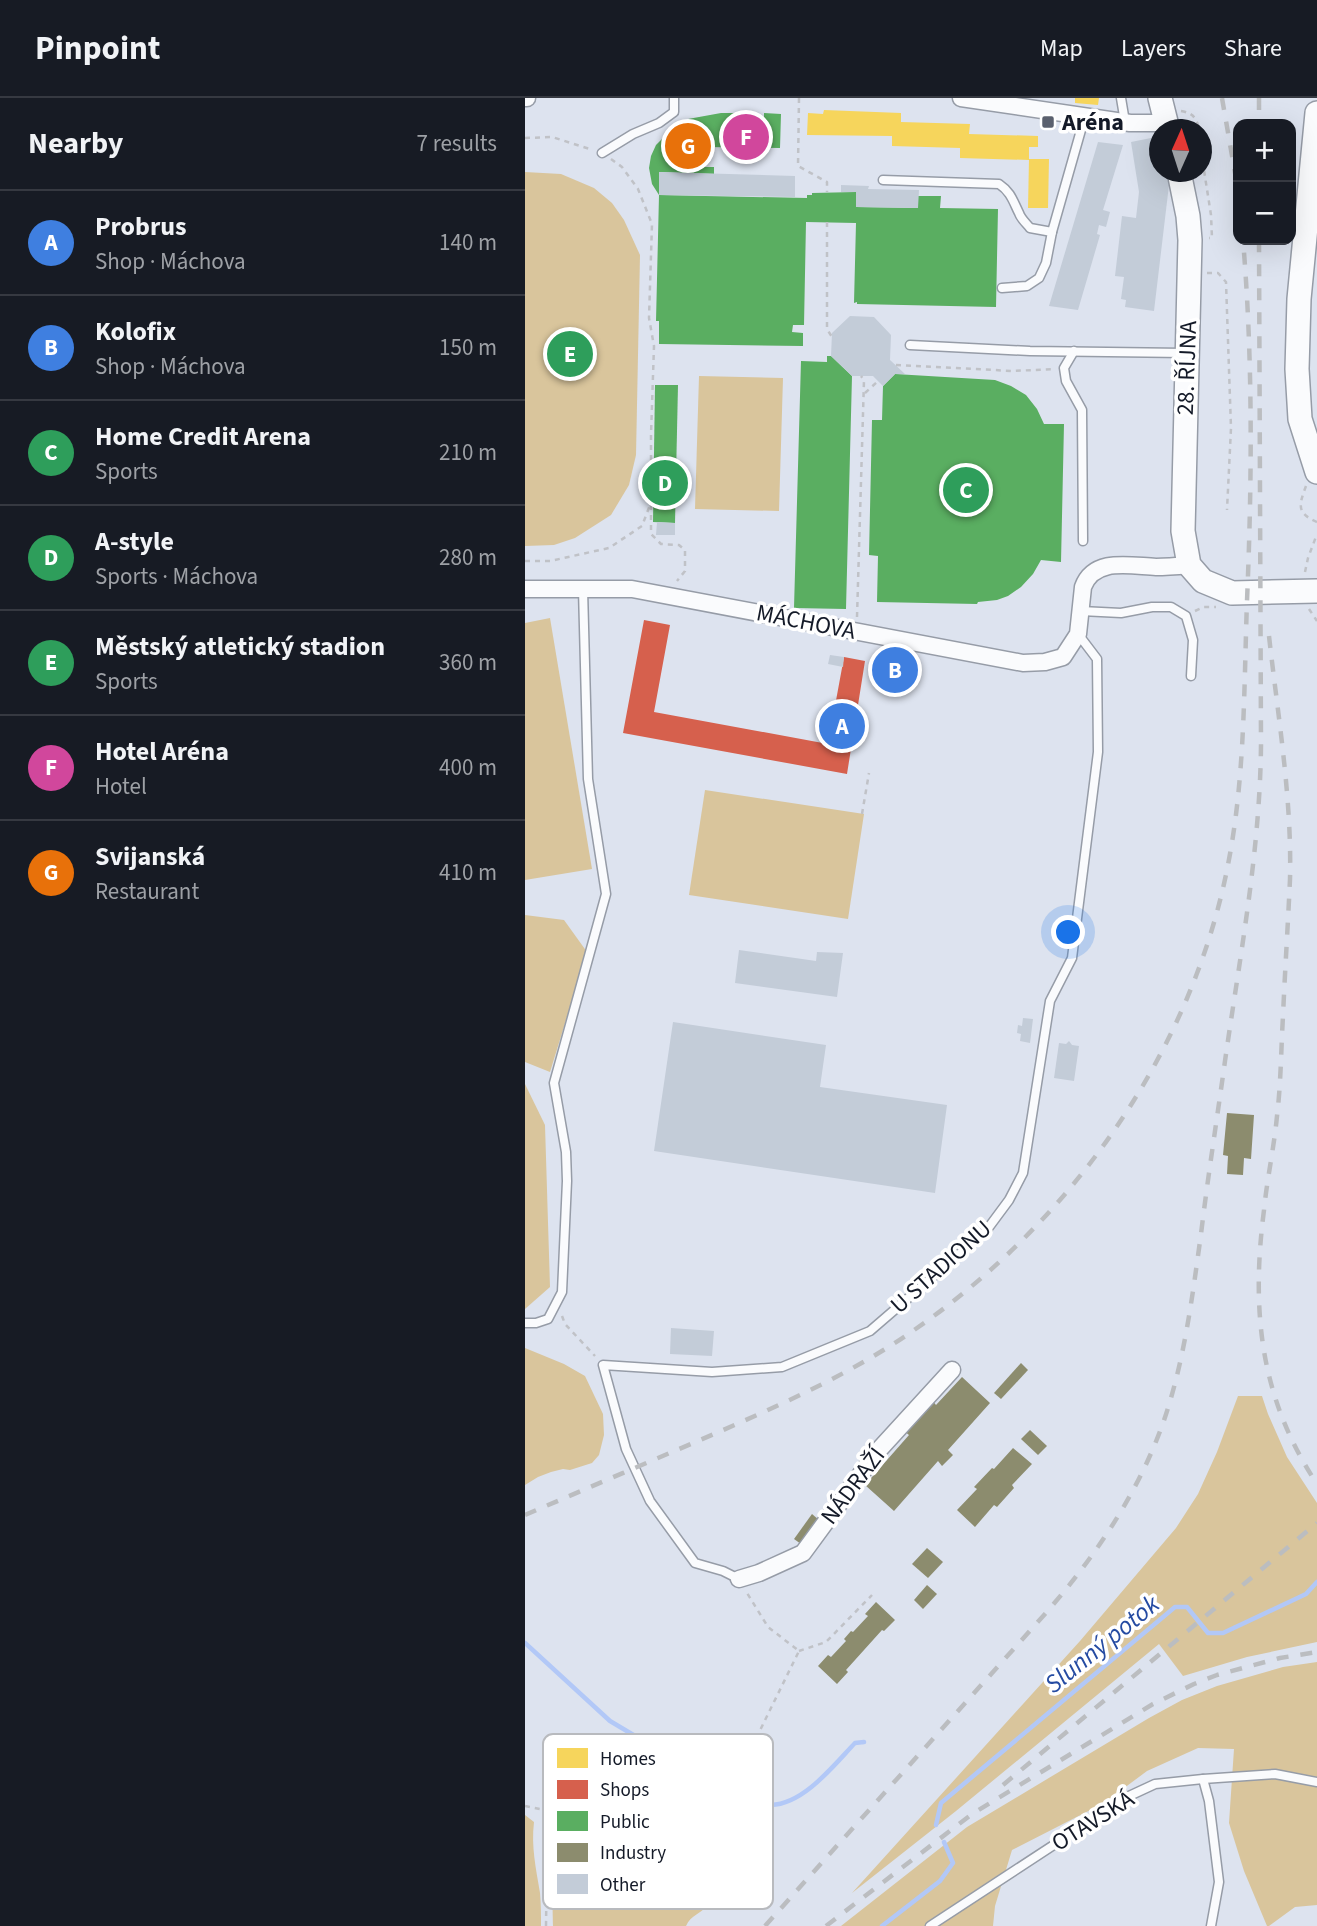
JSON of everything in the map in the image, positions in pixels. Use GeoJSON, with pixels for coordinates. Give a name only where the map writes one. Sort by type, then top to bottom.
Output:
{"type":"FeatureCollection","features":[{"type":"Feature","properties":{"kind":"street"},"geometry":{"type":"LineString","coordinates":[[961,98],[1125,122],[1167,115]]}},
{"type":"Feature","properties":{"kind":"street"},"geometry":{"type":"LineString","coordinates":[[1316,468],[1310,428],[1299,408],[1297,369],[1299,299],[1310,234],[1317,113]]}},
{"type":"Feature","properties":{"kind":"street","name":"28. ŘÍJNA"},"geometry":{"type":"LineString","coordinates":[[1181,182],[1190,240],[1183,531],[1189,565]]}},
{"type":"Feature","properties":{"kind":"street"},"geometry":{"type":"LineString","coordinates":[[1078,634],[1086,581],[1103,566],[1189,565],[1203,581],[1232,593],[1312,591]]}},
{"type":"Feature","properties":{"kind":"street","name":"MÁCHOVA"},"geometry":{"type":"LineString","coordinates":[[525,589],[632,589],[1023,663],[1045,662],[1063,657],[1078,634]]}},
{"type":"Feature","properties":{"kind":"street","name":"NÁDRAŽÍ"},"geometry":{"type":"LineString","coordinates":[[739,1579],[803,1553],[877,1452],[952,1370]]}},
{"type":"Feature","properties":{"kind":"lane"},"geometry":{"type":"LineString","coordinates":[[602,153],[633,134],[659,123],[674,112],[674,98]]}},
{"type":"Feature","properties":{"kind":"lane"},"geometry":{"type":"LineString","coordinates":[[1121,98],[1125,122]]}},
{"type":"Feature","properties":{"kind":"lane"},"geometry":{"type":"LineString","coordinates":[[1002,288],[1027,286],[1039,278],[1046,263],[1052,232],[1085,116]]}},
{"type":"Feature","properties":{"kind":"lane"},"geometry":{"type":"LineString","coordinates":[[883,180],[999,184],[1007,189],[1020,216],[1030,228],[1052,232]]}},
{"type":"Feature","properties":{"kind":"lane"},"geometry":{"type":"LineString","coordinates":[[910,345],[1188,353]]}},
{"type":"Feature","properties":{"kind":"lane"},"geometry":{"type":"LineString","coordinates":[[1074,351],[1064,368],[1066,381],[1082,410],[1083,541]]}},
{"type":"Feature","properties":{"kind":"lane"},"geometry":{"type":"LineString","coordinates":[[525,1323],[548,1319],[562,1292],[566,1152],[554,1083],[606,894],[588,779],[583,589]]}},
{"type":"Feature","properties":{"kind":"lane"},"geometry":{"type":"LineString","coordinates":[[1081,611],[1121,613],[1152,607],[1171,607],[1186,616],[1193,640],[1191,676]]}},
{"type":"Feature","properties":{"kind":"lane","name":"U STADIONU"},"geometry":{"type":"LineString","coordinates":[[603,1365],[712,1372],[782,1367],[870,1331],[986,1231],[1009,1200],[1023,1173],[1050,1001],[1072,958],[1098,752],[1097,659],[1078,634]]}},
{"type":"Feature","properties":{"kind":"lane"},"geometry":{"type":"LineString","coordinates":[[603,1365],[626,1448],[650,1501],[695,1563],[739,1579]]}},
{"type":"Feature","properties":{"kind":"lane","name":"OTAVSKÁ"},"geometry":{"type":"LineString","coordinates":[[930,1926],[1127,1797],[1155,1784],[1275,1774],[1317,1782]]}},
{"type":"Feature","properties":{"kind":"lane"},"geometry":{"type":"LineString","coordinates":[[1203,1779],[1209,1801],[1219,1882],[1211,1926]]}},
{"type":"Feature","properties":{"kind":"path"},"geometry":{"type":"LineString","coordinates":[[799,98],[799,166],[827,182],[827,192]]}},
{"type":"Feature","properties":{"kind":"path"},"geometry":{"type":"LineString","coordinates":[[1167,115],[1183,111],[1193,114],[1197,119]]}},
{"type":"Feature","properties":{"kind":"path"},"geometry":{"type":"LineString","coordinates":[[525,138],[552,137],[602,153],[622,167],[638,189],[652,224],[649,318],[654,346],[651,534],[661,544],[679,545],[685,550],[685,570],[667,595]]}},
{"type":"Feature","properties":{"kind":"path"},"geometry":{"type":"LineString","coordinates":[[1190,240],[1212,238],[1206,182]]}},
{"type":"Feature","properties":{"kind":"path"},"geometry":{"type":"LineString","coordinates":[[827,222],[827,330],[832,337]]}},
{"type":"Feature","properties":{"kind":"path"},"geometry":{"type":"LineString","coordinates":[[1190,272],[1218,273],[1226,282],[1231,428],[1227,510]]}},
{"type":"Feature","properties":{"kind":"path"},"geometry":{"type":"LineString","coordinates":[[896,365],[1013,371],[1064,368]]}},
{"type":"Feature","properties":{"kind":"path"},"geometry":{"type":"LineString","coordinates":[[856,631],[864,380],[861,376]]}},
{"type":"Feature","properties":{"kind":"path"},"geometry":{"type":"LineString","coordinates":[[863,394],[878,381]]}},
{"type":"Feature","properties":{"kind":"path"},"geometry":{"type":"LineString","coordinates":[[1316,468],[1300,508],[1304,515],[1317,522]]}},
{"type":"Feature","properties":{"kind":"path"},"geometry":{"type":"LineString","coordinates":[[525,561],[550,561],[609,548],[642,526],[652,502]]}},
{"type":"Feature","properties":{"kind":"path"},"geometry":{"type":"LineString","coordinates":[[1312,591],[1305,571],[1307,558],[1317,534]]}},
{"type":"Feature","properties":{"kind":"path"},"geometry":{"type":"LineString","coordinates":[[1186,616],[1205,607],[1223,607]]}},
{"type":"Feature","properties":{"kind":"path"},"geometry":{"type":"LineString","coordinates":[[862,814],[869,774]]}},
{"type":"Feature","properties":{"kind":"path"},"geometry":{"type":"LineString","coordinates":[[557,1303],[565,1324],[603,1365]]}},
{"type":"Feature","properties":{"kind":"path"},"geometry":{"type":"LineString","coordinates":[[739,1579],[768,1627],[799,1651]]}},
{"type":"Feature","properties":{"kind":"path"},"geometry":{"type":"LineString","coordinates":[[758,1734],[799,1651],[826,1642],[872,1595]]}},
{"type":"Feature","properties":{"kind":"path"},"geometry":{"type":"LineString","coordinates":[[525,1805],[543,1809]]}},
{"type":"Feature","properties":{"kind":"shaded area"},"geometry":{"type":"Polygon","coordinates":[[[525,172],[561,174],[594,188],[612,203],[624,220],[640,255],[636,455],[629,485],[611,515],[575,538],[554,545],[525,546],[525,172]]]}},
{"type":"Feature","properties":{"kind":"shaded area"},"geometry":{"type":"Polygon","coordinates":[[[699,376],[783,378],[779,511],[695,509],[699,376]]]}},
{"type":"Feature","properties":{"kind":"shaded area"},"geometry":{"type":"Polygon","coordinates":[[[550,618],[592,869],[525,880],[525,623],[550,618]]]}},
{"type":"Feature","properties":{"kind":"shaded area"},"geometry":{"type":"Polygon","coordinates":[[[705,790],[864,814],[848,919],[689,895],[705,790]]]}},
{"type":"Feature","properties":{"kind":"shaded area"},"geometry":{"type":"Polygon","coordinates":[[[525,915],[564,920],[587,952],[550,1072],[525,1062],[525,915]]]}},
{"type":"Feature","properties":{"kind":"shaded area"},"geometry":{"type":"Polygon","coordinates":[[[525,1084],[545,1125],[550,1287],[525,1309],[525,1084]]]}},
{"type":"Feature","properties":{"kind":"shaded area"},"geometry":{"type":"Polygon","coordinates":[[[525,1348],[585,1376],[603,1414],[604,1435],[599,1455],[592,1463],[570,1470],[551,1472],[525,1485],[525,1348]]]}},
{"type":"Feature","properties":{"kind":"shaded area"},"geometry":{"type":"Polygon","coordinates":[[[1238,1396],[1262,1396],[1287,1457],[1317,1503],[1317,1642],[1247,1657],[1183,1676],[1159,1644],[852,1893],[1080,1641],[1176,1528],[1198,1494],[1238,1396]]]}},
{"type":"Feature","properties":{"kind":"shaded area"},"geometry":{"type":"Polygon","coordinates":[[[1317,1662],[1317,1905],[1295,1907],[1267,1926],[1244,1871],[1229,1823],[1234,1749],[1198,1748],[1147,1771],[1104,1803],[1012,1850],[995,1906],[993,1926],[841,1926],[967,1827],[1149,1718],[1182,1700],[1217,1686],[1283,1667],[1317,1662]]]}},
{"type":"Feature","properties":{"kind":"shaded area"},"geometry":{"type":"Polygon","coordinates":[[[525,1815],[534,1822],[541,1926],[525,1926],[525,1815]]]}},
{"type":"Feature","properties":{"kind":"shaded area"},"geometry":{"type":"Polygon","coordinates":[[[553,1909],[703,1909],[690,1919],[686,1926],[553,1926],[553,1909]]]}},
{"type":"Feature","properties":{"kind":"building: Homes"},"geometry":{"type":"Polygon","coordinates":[[[1075,98],[1099,98],[1098,105],[1075,103],[1075,98]]]}},
{"type":"Feature","properties":{"kind":"building: Homes"},"geometry":{"type":"Polygon","coordinates":[[[824,110],[901,113],[901,122],[970,124],[969,134],[1038,136],[1038,147],[1029,147],[1029,160],[960,158],[960,148],[892,146],[892,136],[807,135],[808,113],[823,114],[824,110]]]}},
{"type":"Feature","properties":{"kind":"building: Homes"},"geometry":{"type":"Polygon","coordinates":[[[1029,159],[1049,159],[1048,208],[1028,208],[1029,159]]]}},
{"type":"Feature","properties":{"kind":"building: Shops"},"geometry":{"type":"Polygon","coordinates":[[[644,620],[670,625],[654,712],[828,744],[844,657],[865,661],[847,774],[623,733],[644,620]]]}},
{"type":"Feature","properties":{"kind":"building: Shops"},"geometry":{"type":"Polygon","coordinates":[[[890,661],[902,663],[900,679],[887,677],[890,661]]]}},
{"type":"Feature","properties":{"kind":"building: Public"},"geometry":{"type":"Polygon","coordinates":[[[721,113],[764,117],[764,113],[781,114],[780,148],[704,147],[703,167],[714,167],[714,174],[659,172],[659,195],[652,184],[649,168],[656,145],[672,129],[688,119],[721,113]]]}},
{"type":"Feature","properties":{"kind":"building: Public"},"geometry":{"type":"Polygon","coordinates":[[[856,192],[856,207],[918,208],[918,196],[941,196],[940,208],[998,209],[996,307],[854,303],[856,223],[806,222],[804,325],[793,325],[792,332],[803,333],[803,346],[659,344],[659,321],[656,321],[659,195],[807,198],[807,195],[812,193],[856,192]]]}},
{"type":"Feature","properties":{"kind":"building: Public"},"geometry":{"type":"Polygon","coordinates":[[[827,356],[831,356],[852,376],[846,609],[794,608],[801,361],[827,362],[827,356]]]}},
{"type":"Feature","properties":{"kind":"building: Public"},"geometry":{"type":"Polygon","coordinates":[[[895,374],[995,380],[1026,395],[1044,424],[1064,424],[1061,562],[1041,560],[1021,587],[997,600],[977,604],[877,602],[878,556],[869,555],[872,420],[882,420],[883,386],[895,374]]]}},
{"type":"Feature","properties":{"kind":"building: Public"},"geometry":{"type":"Polygon","coordinates":[[[655,385],[678,385],[675,523],[653,522],[655,385]]]}},
{"type":"Feature","properties":{"kind":"building: Industry"},"geometry":{"type":"Polygon","coordinates":[[[1227,1113],[1254,1115],[1251,1159],[1244,1158],[1243,1175],[1227,1174],[1228,1156],[1223,1155],[1227,1113]]]}},
{"type":"Feature","properties":{"kind":"building: Industry"},"geometry":{"type":"Polygon","coordinates":[[[1021,1363],[1028,1370],[1001,1399],[994,1393],[1021,1363]]]}},
{"type":"Feature","properties":{"kind":"building: Industry"},"geometry":{"type":"Polygon","coordinates":[[[962,1377],[990,1403],[948,1450],[953,1455],[942,1466],[938,1461],[894,1511],[865,1485],[909,1435],[903,1430],[931,1399],[936,1405],[962,1377]]]}},
{"type":"Feature","properties":{"kind":"building: Industry"},"geometry":{"type":"Polygon","coordinates":[[[1030,1430],[1047,1446],[1038,1455],[1021,1439],[1030,1430]]]}},
{"type":"Feature","properties":{"kind":"building: Industry"},"geometry":{"type":"Polygon","coordinates":[[[1013,1448],[1032,1464],[1012,1485],[1014,1488],[997,1507],[994,1505],[975,1527],[957,1510],[977,1489],[974,1487],[1013,1448]]]}},
{"type":"Feature","properties":{"kind":"building: Industry"},"geometry":{"type":"Polygon","coordinates":[[[812,1514],[819,1520],[801,1544],[794,1539],[812,1514]]]}},
{"type":"Feature","properties":{"kind":"building: Industry"},"geometry":{"type":"Polygon","coordinates":[[[927,1548],[943,1562],[928,1578],[912,1564],[927,1548]]]}},
{"type":"Feature","properties":{"kind":"building: Industry"},"geometry":{"type":"Polygon","coordinates":[[[927,1585],[937,1594],[923,1609],[914,1600],[927,1585]]]}},
{"type":"Feature","properties":{"kind":"building: Industry"},"geometry":{"type":"Polygon","coordinates":[[[876,1602],[895,1620],[882,1630],[837,1684],[818,1666],[846,1641],[844,1639],[868,1616],[865,1614],[876,1602]]]}},
{"type":"Feature","properties":{"kind":"building: Other"},"geometry":{"type":"Polygon","coordinates":[[[1149,138],[1149,182],[1168,182],[1169,185],[1154,311],[1125,307],[1126,300],[1121,299],[1124,277],[1115,276],[1122,216],[1136,218],[1139,192],[1131,142],[1149,138]]]}},
{"type":"Feature","properties":{"kind":"building: Other"},"geometry":{"type":"Polygon","coordinates":[[[1098,142],[1123,145],[1103,210],[1110,212],[1106,227],[1099,225],[1097,234],[1100,235],[1078,310],[1049,306],[1098,142]]]}},
{"type":"Feature","properties":{"kind":"building: Other"},"geometry":{"type":"Polygon","coordinates":[[[659,172],[795,176],[795,197],[659,195],[659,172]]]}},
{"type":"Feature","properties":{"kind":"building: Other"},"geometry":{"type":"Polygon","coordinates":[[[841,185],[869,186],[868,189],[919,190],[918,208],[856,207],[856,192],[841,192],[841,185]]]}},
{"type":"Feature","properties":{"kind":"building: Other"},"geometry":{"type":"Polygon","coordinates":[[[850,316],[874,317],[891,335],[890,360],[905,374],[895,374],[883,386],[873,376],[852,376],[831,356],[832,333],[850,316]]]}},
{"type":"Feature","properties":{"kind":"building: Other"},"geometry":{"type":"Polygon","coordinates":[[[657,522],[675,523],[675,535],[656,535],[657,522]]]}},
{"type":"Feature","properties":{"kind":"building: Other"},"geometry":{"type":"Polygon","coordinates":[[[830,655],[844,657],[843,667],[828,664],[830,655]]]}},
{"type":"Feature","properties":{"kind":"building: Other"},"geometry":{"type":"Polygon","coordinates":[[[739,950],[816,961],[817,952],[843,953],[837,997],[735,983],[739,950]]]}},
{"type":"Feature","properties":{"kind":"building: Other"},"geometry":{"type":"Polygon","coordinates":[[[1023,1018],[1033,1019],[1030,1043],[1020,1041],[1021,1034],[1017,1033],[1023,1018]]]}},
{"type":"Feature","properties":{"kind":"building: Other"},"geometry":{"type":"Polygon","coordinates":[[[673,1022],[826,1045],[820,1087],[947,1105],[935,1193],[654,1151],[673,1022]]]}},
{"type":"Feature","properties":{"kind":"building: Other"},"geometry":{"type":"Polygon","coordinates":[[[1069,1041],[1072,1045],[1079,1046],[1074,1081],[1054,1078],[1059,1043],[1066,1044],[1069,1041]]]}},
{"type":"Feature","properties":{"kind":"building: Other"},"geometry":{"type":"Polygon","coordinates":[[[671,1328],[714,1331],[712,1356],[670,1354],[671,1328]]]}},
{"type":"Feature","properties":{"kind":"waterway","name":"Slunný potok"},"geometry":{"type":"LineString","coordinates":[[936,1825],[941,1803],[1175,1607],[1187,1607],[1208,1633],[1223,1633],[1306,1594],[1317,1582]]}},
{"type":"Feature","properties":{"kind":"waterway"},"geometry":{"type":"LineString","coordinates":[[525,1643],[610,1721],[632,1734]]}},
{"type":"Feature","properties":{"kind":"waterway"},"geometry":{"type":"LineString","coordinates":[[773,1805],[783,1803],[807,1791],[855,1743],[864,1742]]}},
{"type":"Feature","properties":{"kind":"waterway","name":"Slunný potok"},"geometry":{"type":"LineString","coordinates":[[882,1926],[940,1881],[953,1863],[944,1842]]}},
{"type":"Feature","properties":{"kind":"railway"},"geometry":{"type":"LineString","coordinates":[[1222,98],[1237,182]]}},
{"type":"Feature","properties":{"kind":"railway"},"geometry":{"type":"LineString","coordinates":[[1259,98],[1259,119]]}},
{"type":"Feature","properties":{"kind":"railway"},"geometry":{"type":"LineString","coordinates":[[525,1515],[797,1397],[846,1372],[917,1328],[974,1284],[1028,1235],[1077,1180],[1120,1122],[1158,1059],[1189,994],[1213,925],[1230,854],[1239,791],[1251,465],[1249,330],[1243,245]]}},
{"type":"Feature","properties":{"kind":"railway"},"geometry":{"type":"LineString","coordinates":[[765,1926],[1045,1614],[1080,1571],[1112,1526],[1140,1477],[1170,1403],[1182,1355],[1194,1283],[1248,903],[1260,785],[1259,245]]}},
{"type":"Feature","properties":{"kind":"railway"},"geometry":{"type":"LineString","coordinates":[[1269,636],[1287,788],[1290,879],[1276,1128],[1260,1247],[1260,1318],[1264,1353],[1283,1419],[1317,1484]]}},
{"type":"Feature","properties":{"kind":"railway"},"geometry":{"type":"LineString","coordinates":[[1003,1785],[1317,1523]]}},
{"type":"Feature","properties":{"kind":"railway"},"geometry":{"type":"LineString","coordinates":[[826,1926],[972,1814],[1153,1704],[1217,1675],[1280,1658],[1317,1652]]}},
{"type":"Feature","properties":{"kind":"place","name":"Aréna"},"geometry":{"type":"Point","coordinates":[1048,122]}},
{"type":"Feature","properties":{"kind":"place","name":"Hotel Aréna"},"geometry":{"type":"Point","coordinates":[746,137]}},
{"type":"Feature","properties":{"kind":"place","name":"Svijanská"},"geometry":{"type":"Point","coordinates":[688,146]}},
{"type":"Feature","properties":{"kind":"place","name":"Městský atletický stadion"},"geometry":{"type":"Point","coordinates":[570,354]}},
{"type":"Feature","properties":{"kind":"place","name":"A-style"},"geometry":{"type":"Point","coordinates":[665,483]}},
{"type":"Feature","properties":{"kind":"place","name":"Home Credit Arena"},"geometry":{"type":"Point","coordinates":[966,490]}},
{"type":"Feature","properties":{"kind":"place","name":"Kolofix"},"geometry":{"type":"Point","coordinates":[895,670]}},
{"type":"Feature","properties":{"kind":"place","name":"Probrus"},"geometry":{"type":"Point","coordinates":[842,726]}}]}
